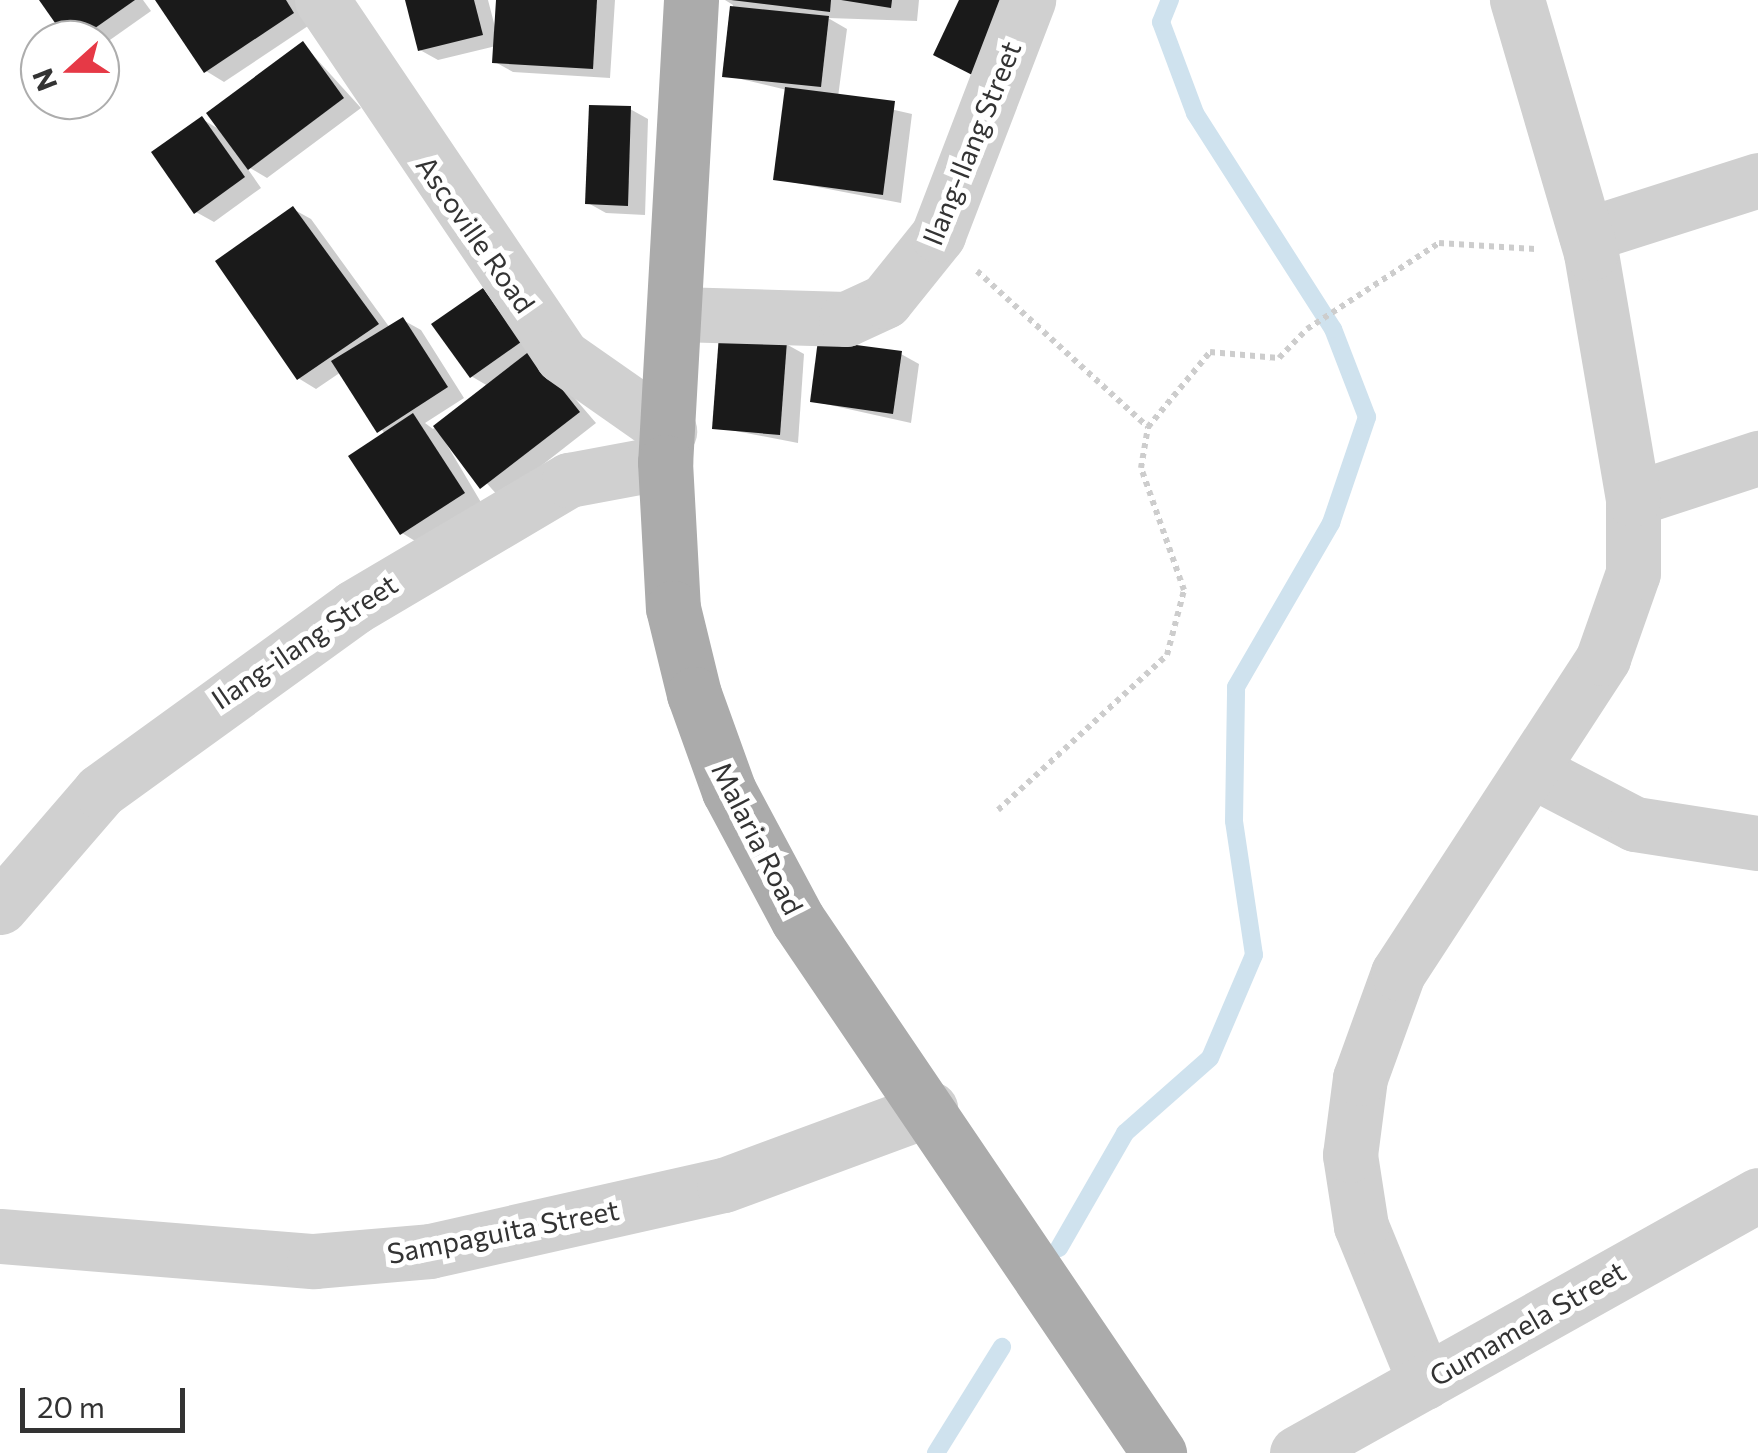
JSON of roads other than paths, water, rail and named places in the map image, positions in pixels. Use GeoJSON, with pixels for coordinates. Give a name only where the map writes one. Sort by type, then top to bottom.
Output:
{"type":"FeatureCollection","features":[{"type":"Feature","properties":{"kind":"main road","name":"Malaria Road"},"geometry":{"type":"LineString","coordinates":[[691,0],[678,314],[667,446],[673,608],[729,790],[798,920],[930,1109],[1158,1453]]}},
{"type":"Feature","properties":{"kind":"street","name":"Ascoville Road"},"geometry":{"type":"LineString","coordinates":[[322,0],[562,356],[667,446]]}},
{"type":"Feature","properties":{"kind":"street","name":"Ilang-Ilang Street"},"geometry":{"type":"LineString","coordinates":[[678,314],[846,319],[885,301],[938,235],[1028,0]]}},
{"type":"Feature","properties":{"kind":"street"},"geometry":{"type":"LineString","coordinates":[[1425,1382],[1361,1226],[1350,1156],[1360,1078],[1398,972],[1603,658],[1633,573],[1633,499],[1588,244],[1517,0]]}},
{"type":"Feature","properties":{"kind":"street"},"geometry":{"type":"LineString","coordinates":[[1588,244],[1758,180]]}},
{"type":"Feature","properties":{"kind":"street","name":"Ilang-ilang Street"},"geometry":{"type":"LineString","coordinates":[[0,907],[100,791],[354,606],[569,480],[667,446]]}},
{"type":"Feature","properties":{"kind":"street"},"geometry":{"type":"LineString","coordinates":[[1633,499],[1758,458]]}},
{"type":"Feature","properties":{"kind":"street"},"geometry":{"type":"LineString","coordinates":[[1532,771],[1634,824],[1758,843]]}},
{"type":"Feature","properties":{"kind":"street","name":"Sampaguita Street"},"geometry":{"type":"LineString","coordinates":[[0,1236],[314,1262],[430,1251],[724,1185],[930,1109]]}},
{"type":"Feature","properties":{"kind":"street","name":"Gumamela Street"},"geometry":{"type":"LineString","coordinates":[[1297,1453],[1758,1195]]}},
{"type":"Feature","properties":{"kind":"waterway"},"geometry":{"type":"LineString","coordinates":[[1059,1248],[1125,1133],[1210,1058],[1254,955],[1234,821],[1236,687],[1331,523],[1367,417],[1333,329],[1195,113],[1161,22],[1170,0]]}},
{"type":"Feature","properties":{"kind":"waterway"},"geometry":{"type":"LineString","coordinates":[[936,1453],[1002,1347]]}}]}
